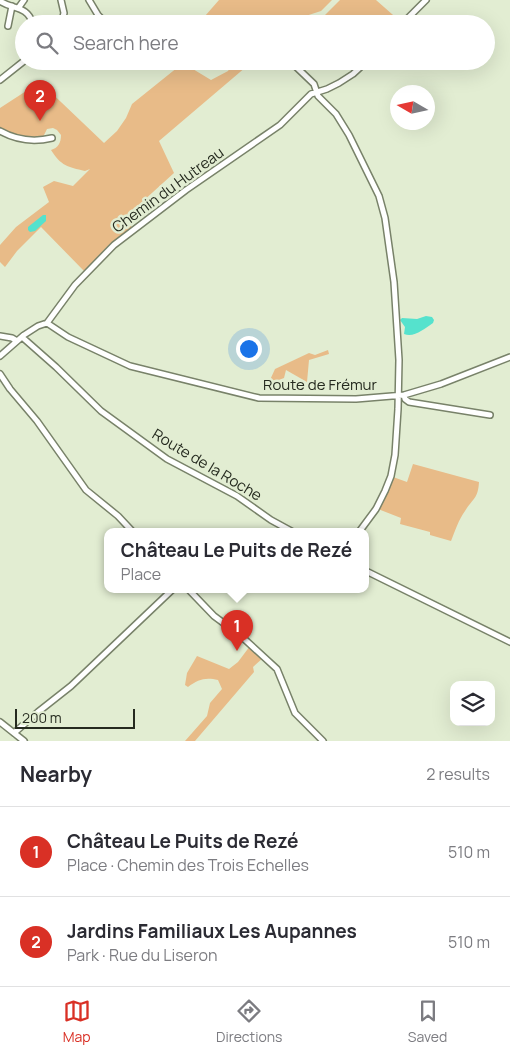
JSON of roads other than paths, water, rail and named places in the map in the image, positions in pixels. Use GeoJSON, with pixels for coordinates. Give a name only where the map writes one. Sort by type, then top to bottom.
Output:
{"type":"FeatureCollection","features":[{"type":"Feature","properties":{"kind":"street"},"geometry":{"type":"LineString","coordinates":[[19,8],[24,0]]}},
{"type":"Feature","properties":{"kind":"street"},"geometry":{"type":"LineString","coordinates":[[61,0],[63,15]]}},
{"type":"Feature","properties":{"kind":"street"},"geometry":{"type":"LineString","coordinates":[[89,0],[100,15]]}},
{"type":"Feature","properties":{"kind":"street"},"geometry":{"type":"LineString","coordinates":[[411,15],[426,0]]}},
{"type":"Feature","properties":{"kind":"street"},"geometry":{"type":"LineString","coordinates":[[0,1],[19,8],[28,15]]}},
{"type":"Feature","properties":{"kind":"street"},"geometry":{"type":"LineString","coordinates":[[8,26],[12,6]]}},
{"type":"Feature","properties":{"kind":"street"},"geometry":{"type":"LineString","coordinates":[[1,78],[15,68]]}},
{"type":"Feature","properties":{"kind":"street"},"geometry":{"type":"LineString","coordinates":[[299,70],[314,84],[318,96],[340,120],[354,143],[379,196],[383,211],[395,297],[401,395],[396,454],[391,476],[376,509],[362,528]]}},
{"type":"Feature","properties":{"kind":"street","name":"Chemin du Hutreau"},"geometry":{"type":"LineString","coordinates":[[0,356],[38,326],[47,323],[75,285],[111,247],[186,190],[274,129],[309,96],[340,82],[355,70]]}},
{"type":"Feature","properties":{"kind":"street"},"geometry":{"type":"LineString","coordinates":[[0,131],[25,140],[52,138]]}},
{"type":"Feature","properties":{"kind":"street","name":"Route de Frémur"},"geometry":{"type":"LineString","coordinates":[[47,323],[68,337],[130,366],[250,397],[268,399],[342,399],[401,395],[441,384],[510,357]]}},
{"type":"Feature","properties":{"kind":"street"},"geometry":{"type":"LineString","coordinates":[[0,336],[20,339]]}},
{"type":"Feature","properties":{"kind":"street","name":"Route de la Roche"},"geometry":{"type":"LineString","coordinates":[[20,339],[56,367],[101,411],[167,459],[237,496],[286,528]]}},
{"type":"Feature","properties":{"kind":"street"},"geometry":{"type":"LineString","coordinates":[[0,374],[37,421],[86,490],[118,516],[129,528]]}},
{"type":"Feature","properties":{"kind":"street"},"geometry":{"type":"LineString","coordinates":[[401,395],[409,402],[490,415]]}},
{"type":"Feature","properties":{"kind":"street"},"geometry":{"type":"LineString","coordinates":[[369,572],[510,642]]}},
{"type":"Feature","properties":{"kind":"street"},"geometry":{"type":"LineString","coordinates":[[14,733],[71,686],[169,593]]}},
{"type":"Feature","properties":{"kind":"street"},"geometry":{"type":"LineString","coordinates":[[192,593],[214,616],[241,636],[278,669],[295,712],[323,741]]}},
{"type":"Feature","properties":{"kind":"street"},"geometry":{"type":"LineString","coordinates":[[0,722],[24,741]]}},
{"type":"Feature","properties":{"kind":"water"},"geometry":{"type":"Polygon","coordinates":[[[43,215],[46,215],[46,221],[35,231],[30,232],[28,227],[43,215]]]}},
{"type":"Feature","properties":{"kind":"water"},"geometry":{"type":"Polygon","coordinates":[[[426,316],[432,317],[433,323],[415,334],[404,334],[405,327],[400,320],[402,318],[417,319],[426,316]]]}},
{"type":"Feature","properties":{"kind":"place","name":"Jardins Familiaux Les Aupannes"},"geometry":{"type":"Point","coordinates":[40,121]}},
{"type":"Feature","properties":{"kind":"place","name":"Château Le Puits de Rezé"},"geometry":{"type":"Point","coordinates":[237,651]}}]}
